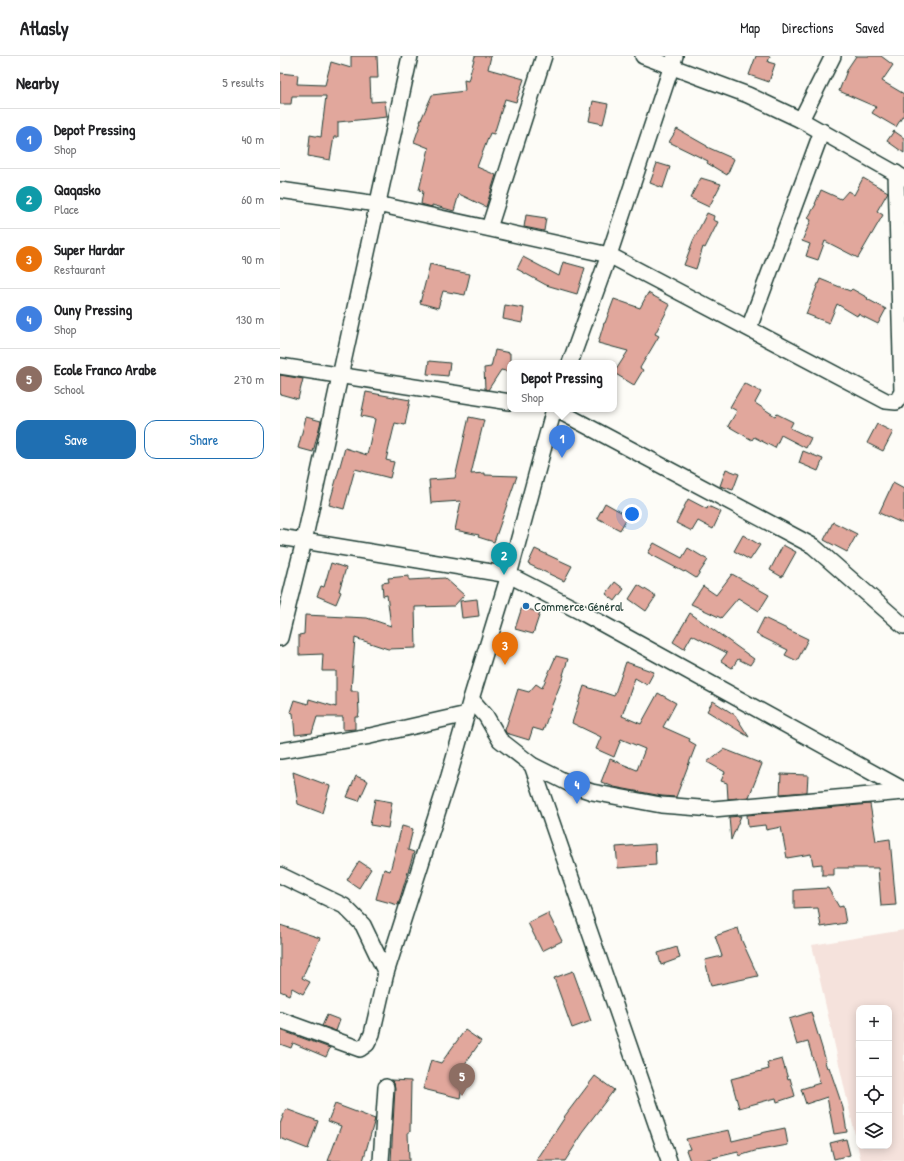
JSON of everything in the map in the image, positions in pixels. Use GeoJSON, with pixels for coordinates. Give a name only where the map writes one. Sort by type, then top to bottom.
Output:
{"type":"FeatureCollection","features":[{"type":"Feature","properties":{"kind":"street"},"geometry":{"type":"LineString","coordinates":[[280,638],[304,541],[410,56]]}},
{"type":"Feature","properties":{"kind":"street"},"geometry":{"type":"LineString","coordinates":[[489,228],[544,56]]}},
{"type":"Feature","properties":{"kind":"street"},"geometry":{"type":"LineString","coordinates":[[280,190],[377,204],[609,255],[886,401],[896,402],[902,392],[900,175],[802,120],[673,61],[644,56]]}},
{"type":"Feature","properties":{"kind":"street"},"geometry":{"type":"LineString","coordinates":[[802,120],[833,56]]}},
{"type":"Feature","properties":{"kind":"street"},"geometry":{"type":"LineString","coordinates":[[571,360],[609,255],[673,61]]}},
{"type":"Feature","properties":{"kind":"street"},"geometry":{"type":"LineString","coordinates":[[749,328],[822,131]]}},
{"type":"Feature","properties":{"kind":"street"},"geometry":{"type":"LineString","coordinates":[[280,366],[507,402]]}},
{"type":"Feature","properties":{"kind":"street"},"geometry":{"type":"LineString","coordinates":[[280,1020],[360,1049],[367,1044],[372,1034],[386,972],[449,776],[509,575],[553,412]]}},
{"type":"Feature","properties":{"kind":"street"},"geometry":{"type":"LineString","coordinates":[[560,412],[813,546],[904,626]]}},
{"type":"Feature","properties":{"kind":"street"},"geometry":{"type":"LineString","coordinates":[[280,537],[509,575],[595,620],[904,791]]}},
{"type":"Feature","properties":{"kind":"street"},"geometry":{"type":"LineString","coordinates":[[280,751],[370,736],[469,706],[486,716],[500,740],[532,765],[574,786],[592,792],[661,805],[713,809],[904,791]]}},
{"type":"Feature","properties":{"kind":"street"},"geometry":{"type":"LineString","coordinates":[[532,765],[669,1161]]}},
{"type":"Feature","properties":{"kind":"street"},"geometry":{"type":"LineString","coordinates":[[280,875],[344,906],[363,925],[386,972]]}},
{"type":"Feature","properties":{"kind":"street"},"geometry":{"type":"LineString","coordinates":[[381,1161],[386,1087]]}},
{"type":"Feature","properties":{"kind":"shaded area"},"geometry":{"type":"Polygon","coordinates":[[[904,930],[904,1161],[861,1161],[858,1149],[892,1149],[892,1005],[856,1005],[856,1139],[812,945],[904,930]]]}},
{"type":"Feature","properties":{"kind":"building"},"geometry":{"type":"Polygon","coordinates":[[[351,56],[377,56],[378,78],[370,78],[371,102],[385,101],[387,117],[338,122],[338,137],[334,137],[330,160],[308,156],[310,135],[321,137],[326,96],[292,96],[291,104],[280,104],[280,73],[298,75],[297,84],[325,85],[331,62],[351,68],[351,56]]]}},
{"type":"Feature","properties":{"kind":"building"},"geometry":{"type":"Polygon","coordinates":[[[475,56],[491,56],[488,69],[524,79],[516,102],[505,99],[494,134],[490,133],[477,167],[496,175],[486,207],[459,194],[454,211],[432,205],[432,207],[421,204],[423,191],[419,190],[429,148],[414,142],[420,122],[432,95],[465,91],[464,80],[468,81],[475,56]]]}},
{"type":"Feature","properties":{"kind":"building"},"geometry":{"type":"Polygon","coordinates":[[[756,56],[770,56],[768,62],[775,64],[769,82],[749,75],[756,56]]]}},
{"type":"Feature","properties":{"kind":"building"},"geometry":{"type":"Polygon","coordinates":[[[856,56],[881,56],[893,65],[882,81],[904,94],[904,114],[896,127],[872,113],[876,107],[839,91],[848,68],[856,56]]]}},
{"type":"Feature","properties":{"kind":"building"},"geometry":{"type":"Polygon","coordinates":[[[593,101],[608,104],[603,124],[589,121],[593,101]]]}},
{"type":"Feature","properties":{"kind":"building"},"geometry":{"type":"Polygon","coordinates":[[[677,129],[707,147],[734,159],[727,175],[707,163],[708,161],[669,142],[677,129]]]}},
{"type":"Feature","properties":{"kind":"building"},"geometry":{"type":"Polygon","coordinates":[[[894,131],[904,138],[904,153],[887,141],[894,131]]]}},
{"type":"Feature","properties":{"kind":"building"},"geometry":{"type":"Polygon","coordinates":[[[657,163],[670,167],[663,188],[650,183],[657,163]]]}},
{"type":"Feature","properties":{"kind":"building"},"geometry":{"type":"Polygon","coordinates":[[[701,178],[721,184],[709,207],[690,198],[701,178]]]}},
{"type":"Feature","properties":{"kind":"building"},"geometry":{"type":"Polygon","coordinates":[[[863,178],[888,192],[877,211],[883,215],[858,258],[825,241],[818,260],[806,256],[810,244],[802,241],[811,220],[808,218],[816,204],[821,190],[841,199],[848,191],[854,195],[863,178]]]}},
{"type":"Feature","properties":{"kind":"building"},"geometry":{"type":"Polygon","coordinates":[[[707,213],[714,216],[713,220],[718,222],[705,248],[703,247],[696,269],[684,265],[693,241],[707,213]]]}},
{"type":"Feature","properties":{"kind":"building"},"geometry":{"type":"Polygon","coordinates":[[[526,215],[546,218],[544,231],[524,227],[526,215]]]}},
{"type":"Feature","properties":{"kind":"building"},"geometry":{"type":"Polygon","coordinates":[[[523,257],[559,276],[563,262],[585,268],[577,294],[546,285],[517,269],[523,257]]]}},
{"type":"Feature","properties":{"kind":"building"},"geometry":{"type":"Polygon","coordinates":[[[430,264],[445,268],[444,269],[470,274],[465,295],[443,291],[438,308],[420,303],[430,264]]]}},
{"type":"Feature","properties":{"kind":"building"},"geometry":{"type":"Polygon","coordinates":[[[820,279],[850,291],[852,289],[886,309],[878,324],[858,314],[857,316],[837,304],[829,323],[806,314],[820,279]]]}},
{"type":"Feature","properties":{"kind":"building"},"geometry":{"type":"Polygon","coordinates":[[[648,293],[670,305],[655,334],[659,336],[640,368],[643,370],[634,385],[617,375],[617,368],[628,351],[598,343],[614,299],[640,308],[648,293]]]}},
{"type":"Feature","properties":{"kind":"building"},"geometry":{"type":"Polygon","coordinates":[[[505,305],[524,308],[522,323],[503,319],[505,305]]]}},
{"type":"Feature","properties":{"kind":"building"},"geometry":{"type":"Polygon","coordinates":[[[495,350],[510,353],[510,360],[507,360],[507,371],[501,370],[488,390],[485,389],[484,368],[491,367],[495,350]]]}},
{"type":"Feature","properties":{"kind":"building"},"geometry":{"type":"Polygon","coordinates":[[[429,361],[450,363],[448,376],[427,374],[429,361]]]}},
{"type":"Feature","properties":{"kind":"building"},"geometry":{"type":"Polygon","coordinates":[[[280,375],[303,379],[298,399],[280,394],[280,375]]]}},
{"type":"Feature","properties":{"kind":"building"},"geometry":{"type":"Polygon","coordinates":[[[744,383],[761,392],[755,403],[775,416],[777,414],[793,422],[790,428],[811,438],[806,448],[781,435],[775,448],[754,437],[752,440],[728,426],[737,411],[730,407],[744,383]]]}},
{"type":"Feature","properties":{"kind":"building"},"geometry":{"type":"Polygon","coordinates":[[[366,392],[410,400],[405,425],[395,423],[386,460],[394,462],[390,478],[355,469],[344,509],[329,505],[345,448],[367,455],[375,419],[361,416],[366,392]]]}},
{"type":"Feature","properties":{"kind":"building"},"geometry":{"type":"Polygon","coordinates":[[[306,417],[321,421],[313,452],[298,448],[306,417]]]}},
{"type":"Feature","properties":{"kind":"building"},"geometry":{"type":"Polygon","coordinates":[[[469,417],[484,420],[471,474],[485,473],[485,475],[517,476],[494,542],[478,537],[479,535],[455,530],[461,501],[431,503],[429,480],[455,478],[469,417]]]}},
{"type":"Feature","properties":{"kind":"building"},"geometry":{"type":"Polygon","coordinates":[[[877,424],[893,432],[883,451],[867,443],[877,424]]]}},
{"type":"Feature","properties":{"kind":"building"},"geometry":{"type":"Polygon","coordinates":[[[803,451],[823,459],[818,471],[799,463],[803,451]]]}},
{"type":"Feature","properties":{"kind":"building"},"geometry":{"type":"Polygon","coordinates":[[[726,469],[739,474],[733,490],[720,486],[726,469]]]}},
{"type":"Feature","properties":{"kind":"building"},"geometry":{"type":"Polygon","coordinates":[[[893,483],[904,489],[904,524],[879,513],[893,483]]]}},
{"type":"Feature","properties":{"kind":"building"},"geometry":{"type":"Polygon","coordinates":[[[688,499],[707,509],[708,506],[721,512],[713,529],[698,521],[692,531],[676,523],[688,499]]]}},
{"type":"Feature","properties":{"kind":"building"},"geometry":{"type":"Polygon","coordinates":[[[605,503],[628,516],[620,530],[597,518],[605,503]]]}},
{"type":"Feature","properties":{"kind":"building"},"geometry":{"type":"Polygon","coordinates":[[[833,522],[857,534],[847,552],[824,540],[833,522]]]}},
{"type":"Feature","properties":{"kind":"building"},"geometry":{"type":"Polygon","coordinates":[[[743,535],[760,545],[750,560],[734,551],[743,535]]]}},
{"type":"Feature","properties":{"kind":"building"},"geometry":{"type":"Polygon","coordinates":[[[654,543],[682,558],[688,548],[708,560],[696,578],[648,553],[654,543]]]}},
{"type":"Feature","properties":{"kind":"building"},"geometry":{"type":"Polygon","coordinates":[[[783,545],[796,552],[782,577],[770,570],[783,545]]]}},
{"type":"Feature","properties":{"kind":"building"},"geometry":{"type":"Polygon","coordinates":[[[535,549],[572,566],[564,581],[528,564],[535,549]]]}},
{"type":"Feature","properties":{"kind":"building"},"geometry":{"type":"Polygon","coordinates":[[[331,563],[346,568],[339,591],[341,592],[336,604],[317,596],[321,586],[324,587],[331,563]]]}},
{"type":"Feature","properties":{"kind":"building"},"geometry":{"type":"Polygon","coordinates":[[[732,574],[769,595],[759,611],[738,598],[721,618],[691,604],[703,586],[716,595],[732,574]]]}},
{"type":"Feature","properties":{"kind":"building"},"geometry":{"type":"Polygon","coordinates":[[[409,576],[409,580],[445,578],[464,595],[454,606],[415,607],[416,648],[388,649],[355,638],[351,691],[358,691],[359,713],[358,717],[355,717],[355,729],[343,730],[343,717],[317,717],[312,733],[295,735],[293,713],[290,712],[294,700],[308,704],[309,699],[336,707],[336,671],[322,671],[323,654],[299,655],[299,635],[304,634],[305,615],[367,618],[391,626],[387,595],[383,596],[382,583],[389,582],[388,578],[409,576]]]}},
{"type":"Feature","properties":{"kind":"building"},"geometry":{"type":"Polygon","coordinates":[[[615,582],[624,589],[615,601],[606,594],[615,582]]]}},
{"type":"Feature","properties":{"kind":"building"},"geometry":{"type":"Polygon","coordinates":[[[638,585],[656,596],[646,611],[629,599],[638,585]]]}},
{"type":"Feature","properties":{"kind":"building"},"geometry":{"type":"Polygon","coordinates":[[[477,599],[479,616],[462,618],[460,601],[477,599]]]}},
{"type":"Feature","properties":{"kind":"building"},"geometry":{"type":"Polygon","coordinates":[[[522,607],[540,613],[533,634],[515,629],[522,607]]]}},
{"type":"Feature","properties":{"kind":"building"},"geometry":{"type":"Polygon","coordinates":[[[690,613],[754,659],[750,665],[738,659],[732,668],[721,661],[727,653],[692,635],[684,649],[673,642],[690,613]]]}},
{"type":"Feature","properties":{"kind":"building"},"geometry":{"type":"Polygon","coordinates":[[[764,618],[808,639],[797,661],[785,655],[788,650],[756,634],[764,618]]]}},
{"type":"Feature","properties":{"kind":"building"},"geometry":{"type":"Polygon","coordinates":[[[556,656],[568,659],[564,675],[543,731],[533,728],[529,740],[506,733],[505,730],[518,689],[529,692],[536,684],[542,688],[556,656]]]}},
{"type":"Feature","properties":{"kind":"building"},"geometry":{"type":"Polygon","coordinates":[[[626,662],[654,672],[647,685],[635,678],[622,716],[641,724],[658,693],[676,703],[663,727],[690,739],[689,741],[696,745],[676,797],[662,796],[614,787],[601,782],[610,759],[637,770],[645,749],[621,739],[614,757],[596,749],[601,737],[572,723],[584,686],[614,696],[626,662]]]}},
{"type":"Feature","properties":{"kind":"building"},"geometry":{"type":"Polygon","coordinates":[[[713,701],[735,715],[749,737],[707,711],[713,701]]]}},
{"type":"Feature","properties":{"kind":"building"},"geometry":{"type":"Polygon","coordinates":[[[724,749],[762,764],[749,797],[728,799],[727,783],[721,781],[725,772],[707,762],[724,749]]]}},
{"type":"Feature","properties":{"kind":"building"},"geometry":{"type":"Polygon","coordinates":[[[293,772],[330,786],[322,813],[298,804],[293,772]]]}},
{"type":"Feature","properties":{"kind":"building"},"geometry":{"type":"Polygon","coordinates":[[[781,774],[808,775],[807,792],[780,794],[781,774]]]}},
{"type":"Feature","properties":{"kind":"building"},"geometry":{"type":"Polygon","coordinates":[[[356,776],[368,781],[359,801],[347,797],[356,776]]]}},
{"type":"Feature","properties":{"kind":"building"},"geometry":{"type":"Polygon","coordinates":[[[375,799],[392,802],[388,828],[370,825],[375,799]]]}},
{"type":"Feature","properties":{"kind":"building"},"geometry":{"type":"Polygon","coordinates":[[[870,804],[876,841],[890,839],[896,905],[881,906],[878,868],[834,868],[834,875],[822,875],[822,864],[813,865],[811,854],[787,858],[781,827],[766,830],[765,825],[748,827],[747,815],[870,804]]]}},
{"type":"Feature","properties":{"kind":"building"},"geometry":{"type":"Polygon","coordinates":[[[741,816],[731,840],[729,817],[741,816]]]}},
{"type":"Feature","properties":{"kind":"building"},"geometry":{"type":"Polygon","coordinates":[[[402,826],[413,829],[408,850],[414,852],[398,905],[376,899],[384,869],[390,871],[402,826]]]}},
{"type":"Feature","properties":{"kind":"building"},"geometry":{"type":"Polygon","coordinates":[[[655,844],[656,865],[618,868],[616,847],[655,844]]]}},
{"type":"Feature","properties":{"kind":"building"},"geometry":{"type":"Polygon","coordinates":[[[359,861],[371,869],[359,888],[347,880],[359,861]]]}},
{"type":"Feature","properties":{"kind":"building"},"geometry":{"type":"Polygon","coordinates":[[[828,888],[839,907],[843,906],[846,923],[821,927],[818,908],[794,909],[794,890],[828,888]]]}},
{"type":"Feature","properties":{"kind":"building"},"geometry":{"type":"Polygon","coordinates":[[[548,913],[562,941],[542,951],[528,923],[548,913]]]}},
{"type":"Feature","properties":{"kind":"building"},"geometry":{"type":"Polygon","coordinates":[[[280,925],[320,938],[302,978],[310,982],[303,994],[292,988],[289,995],[280,991],[280,925]]]}},
{"type":"Feature","properties":{"kind":"building"},"geometry":{"type":"Polygon","coordinates":[[[738,928],[742,941],[758,976],[711,986],[705,960],[722,956],[715,936],[738,928]]]}},
{"type":"Feature","properties":{"kind":"building"},"geometry":{"type":"Polygon","coordinates":[[[677,947],[680,958],[661,965],[658,953],[677,947]]]}},
{"type":"Feature","properties":{"kind":"building"},"geometry":{"type":"Polygon","coordinates":[[[573,971],[591,1021],[572,1028],[554,978],[573,971]]]}},
{"type":"Feature","properties":{"kind":"building"},"geometry":{"type":"Polygon","coordinates":[[[811,1012],[827,1068],[829,1067],[843,1108],[847,1132],[834,1134],[827,1097],[806,1104],[801,1089],[820,1083],[808,1042],[797,1045],[789,1019],[811,1012]]]}},
{"type":"Feature","properties":{"kind":"building"},"geometry":{"type":"Polygon","coordinates":[[[327,1015],[340,1020],[336,1031],[322,1026],[327,1015]]]}},
{"type":"Feature","properties":{"kind":"building"},"geometry":{"type":"Polygon","coordinates":[[[280,1030],[330,1048],[326,1057],[293,1043],[291,1048],[280,1044],[280,1030]]]}},
{"type":"Feature","properties":{"kind":"building"},"geometry":{"type":"Polygon","coordinates":[[[465,1030],[481,1041],[462,1068],[467,1070],[460,1098],[423,1089],[431,1060],[441,1063],[465,1030]]]}},
{"type":"Feature","properties":{"kind":"building"},"geometry":{"type":"Polygon","coordinates":[[[782,1059],[788,1079],[790,1078],[795,1096],[777,1102],[776,1098],[739,1108],[731,1079],[769,1069],[767,1063],[782,1059]]]}},
{"type":"Feature","properties":{"kind":"building"},"geometry":{"type":"Polygon","coordinates":[[[595,1076],[614,1090],[582,1132],[583,1133],[565,1161],[536,1161],[564,1117],[595,1076]]]}},
{"type":"Feature","properties":{"kind":"building"},"geometry":{"type":"Polygon","coordinates":[[[391,1080],[411,1081],[410,1132],[408,1132],[409,1161],[391,1161],[395,1088],[394,1083],[391,1080]]]}},
{"type":"Feature","properties":{"kind":"building"},"geometry":{"type":"Polygon","coordinates":[[[335,1104],[375,1119],[363,1161],[328,1161],[341,1126],[328,1121],[335,1104]]]}},
{"type":"Feature","properties":{"kind":"building"},"geometry":{"type":"Polygon","coordinates":[[[286,1109],[318,1121],[308,1149],[280,1138],[280,1124],[286,1109]]]}},
{"type":"Feature","properties":{"kind":"building"},"geometry":{"type":"Polygon","coordinates":[[[785,1128],[788,1145],[755,1151],[739,1156],[738,1152],[700,1161],[690,1161],[686,1150],[690,1149],[686,1139],[729,1130],[732,1141],[785,1128]]]}},
{"type":"Feature","properties":{"kind":"building"},"geometry":{"type":"Polygon","coordinates":[[[846,1139],[850,1155],[834,1159],[830,1143],[846,1139]]]}},
{"type":"Feature","properties":{"kind":"place","name":"Depot Pressing"},"geometry":{"type":"Point","coordinates":[562,458]}},
{"type":"Feature","properties":{"kind":"place","name":"Qaqasko"},"geometry":{"type":"Point","coordinates":[504,575]}},
{"type":"Feature","properties":{"kind":"place","name":"Commerce Général"},"geometry":{"type":"Point","coordinates":[526,606]}},
{"type":"Feature","properties":{"kind":"place","name":"Super Hardar"},"geometry":{"type":"Point","coordinates":[505,665]}},
{"type":"Feature","properties":{"kind":"place","name":"Ouny Pressing"},"geometry":{"type":"Point","coordinates":[577,804]}},
{"type":"Feature","properties":{"kind":"place","name":"Ecole Franco Arabe"},"geometry":{"type":"Point","coordinates":[462,1096]}}]}
